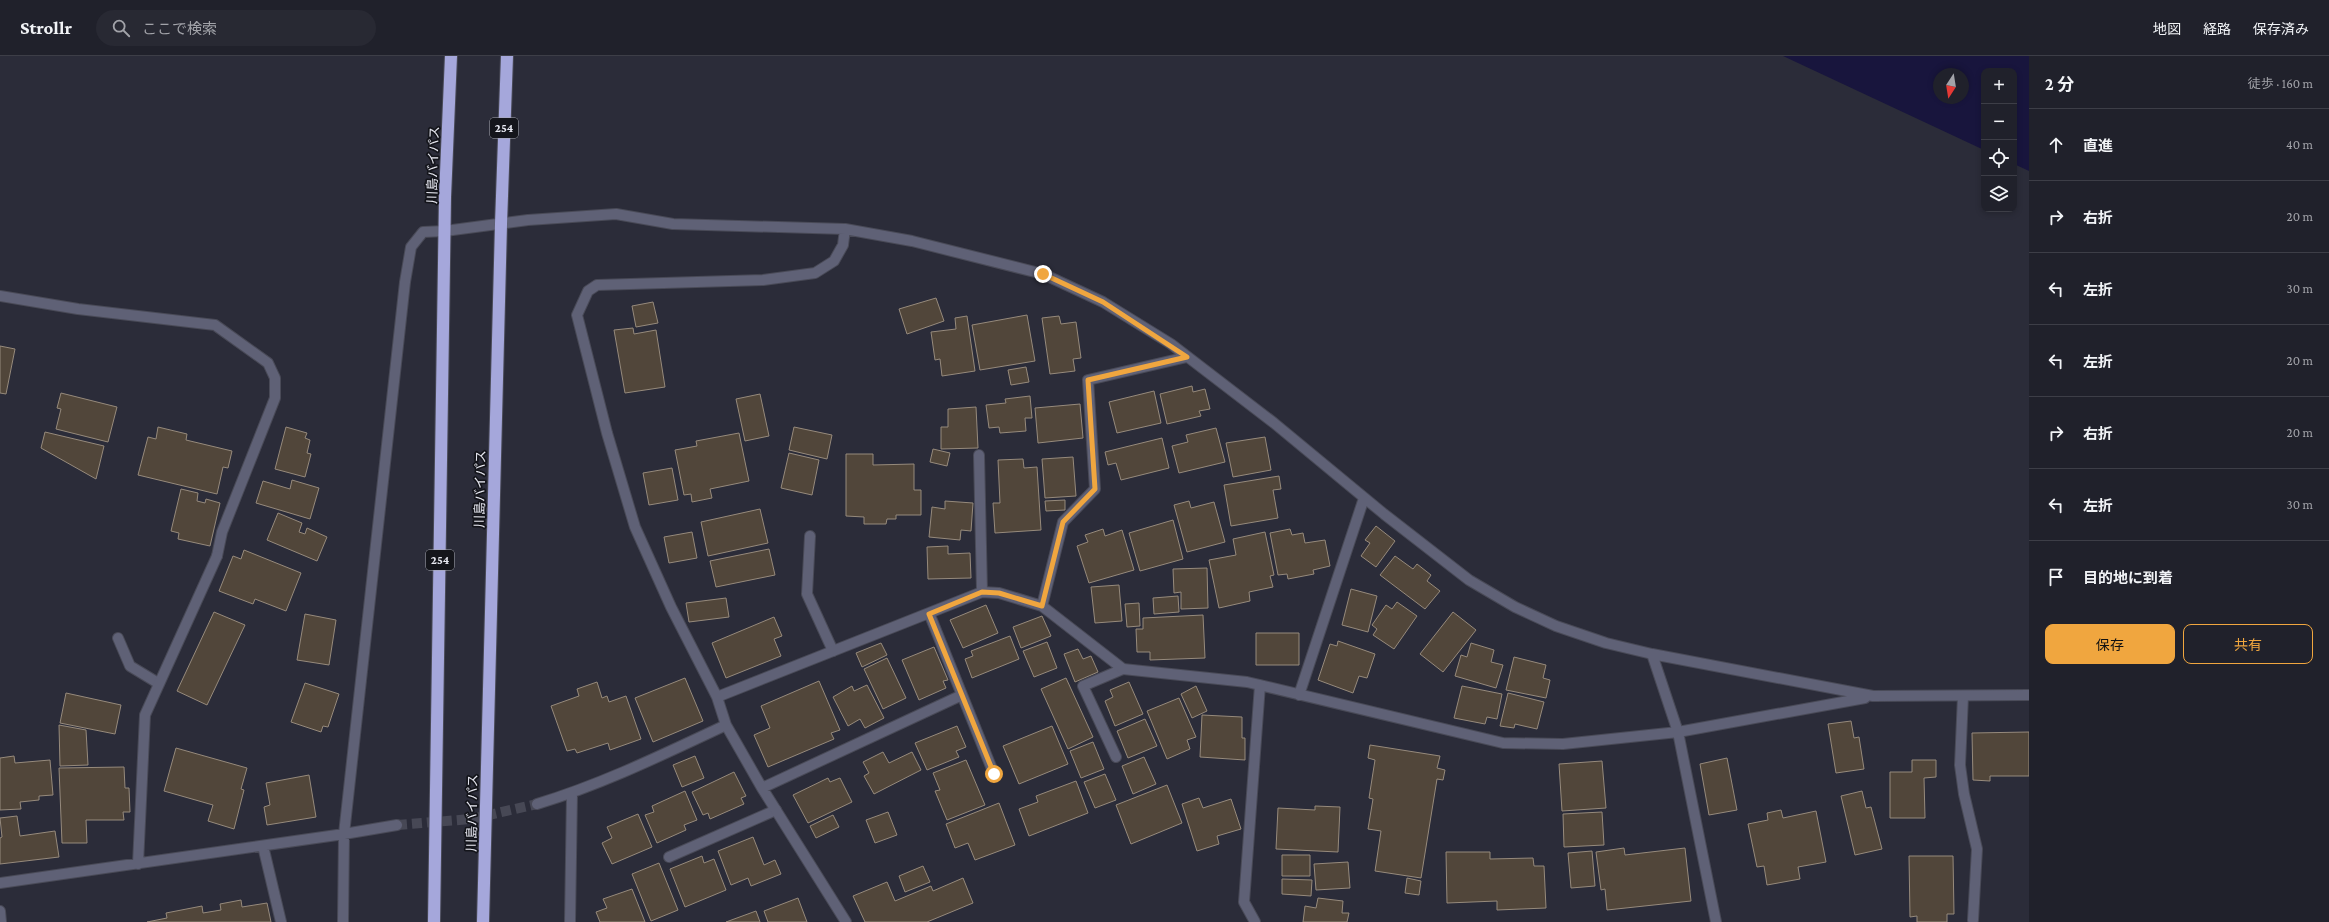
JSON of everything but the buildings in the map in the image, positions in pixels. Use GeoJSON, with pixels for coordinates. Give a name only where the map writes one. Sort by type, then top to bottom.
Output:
{"type":"FeatureCollection","features":[{"type":"Feature","properties":{"kind":"highway","name":"川島バイパス"},"geometry":{"type":"LineString","coordinates":[[434,922],[445,197],[451,56]]}},
{"type":"Feature","properties":{"kind":"highway","name":"川島バイパス"},"geometry":{"type":"LineString","coordinates":[[484,922],[501,224],[507,56]]}},
{"type":"Feature","properties":{"kind":"street"},"geometry":{"type":"LineString","coordinates":[[342,922],[344,834],[405,282],[411,248],[423,232],[445,231],[528,220],[616,214],[673,224],[845,229],[912,240],[1043,274],[1103,302],[1187,357],[1274,423],[1364,498],[1469,580],[1515,607],[1556,626],[1606,644],[1873,696]]}},
{"type":"Feature","properties":{"kind":"street"},"geometry":{"type":"LineString","coordinates":[[845,229],[843,245],[834,261],[815,273],[763,280],[597,285],[588,291],[577,315],[607,433],[635,527],[671,607],[717,697],[726,725],[762,788],[846,922]]}},
{"type":"Feature","properties":{"kind":"street"},"geometry":{"type":"LineString","coordinates":[[0,296],[78,309],[215,325],[268,363],[276,378],[275,398],[222,532],[218,556],[158,683],[145,715],[138,864]]}},
{"type":"Feature","properties":{"kind":"street"},"geometry":{"type":"LineString","coordinates":[[1042,606],[1063,522],[1095,489],[1088,380],[1187,357]]}},
{"type":"Feature","properties":{"kind":"street"},"geometry":{"type":"LineString","coordinates":[[979,455],[982,592]]}},
{"type":"Feature","properties":{"kind":"street"},"geometry":{"type":"LineString","coordinates":[[1299,695],[1364,498]]}},
{"type":"Feature","properties":{"kind":"street"},"geometry":{"type":"LineString","coordinates":[[810,536],[807,594],[833,651]]}},
{"type":"Feature","properties":{"kind":"street"},"geometry":{"type":"LineString","coordinates":[[717,697],[982,592],[999,593],[1042,606],[1123,669]]}},
{"type":"Feature","properties":{"kind":"street"},"geometry":{"type":"LineString","coordinates":[[929,614],[994,774]]}},
{"type":"Feature","properties":{"kind":"street"},"geometry":{"type":"LineString","coordinates":[[118,638],[130,666],[158,683]]}},
{"type":"Feature","properties":{"kind":"street"},"geometry":{"type":"LineString","coordinates":[[1652,654],[1678,732],[1716,922]]}},
{"type":"Feature","properties":{"kind":"street"},"geometry":{"type":"LineString","coordinates":[[1116,757],[1084,686],[1123,669],[1260,685],[1503,743],[1564,744],[1678,732],[1873,696],[2029,695]]}},
{"type":"Feature","properties":{"kind":"street"},"geometry":{"type":"LineString","coordinates":[[1255,922],[1244,902],[1260,685]]}},
{"type":"Feature","properties":{"kind":"street"},"geometry":{"type":"LineString","coordinates":[[762,788],[962,695]]}},
{"type":"Feature","properties":{"kind":"street"},"geometry":{"type":"LineString","coordinates":[[1963,696],[1960,765],[1964,794],[1977,849],[1973,920]]}},
{"type":"Feature","properties":{"kind":"street"},"geometry":{"type":"LineString","coordinates":[[537,804],[572,793],[646,763],[726,725]]}},
{"type":"Feature","properties":{"kind":"street"},"geometry":{"type":"LineString","coordinates":[[570,922],[572,793]]}},
{"type":"Feature","properties":{"kind":"street"},"geometry":{"type":"LineString","coordinates":[[669,857],[776,810]]}},
{"type":"Feature","properties":{"kind":"street"},"geometry":{"type":"LineString","coordinates":[[0,883],[344,834],[397,824]]}},
{"type":"Feature","properties":{"kind":"street"},"geometry":{"type":"LineString","coordinates":[[263,846],[281,922]]}},
{"type":"Feature","properties":{"kind":"street"},"geometry":{"type":"LineString","coordinates":[[0,911],[2,922]]}},
{"type":"Feature","properties":{"kind":"shaded area"},"geometry":{"type":"Polygon","coordinates":[[[1783,56],[2029,56],[2029,171],[2017,165],[2017,68],[1981,68],[1981,149],[1783,56]]]}},
{"type":"Feature","properties":{"kind":"tunnel"},"geometry":{"type":"LineString","coordinates":[[397,825],[471,819],[537,804]]}},
{"type":"Feature","properties":{"kind":"route"},"geometry":{"type":"LineString","coordinates":[[994,774],[929,614],[982,592],[999,593],[1042,606],[1063,522],[1095,489],[1088,380],[1187,357],[1171,344],[1103,302],[1043,274]]}}]}
